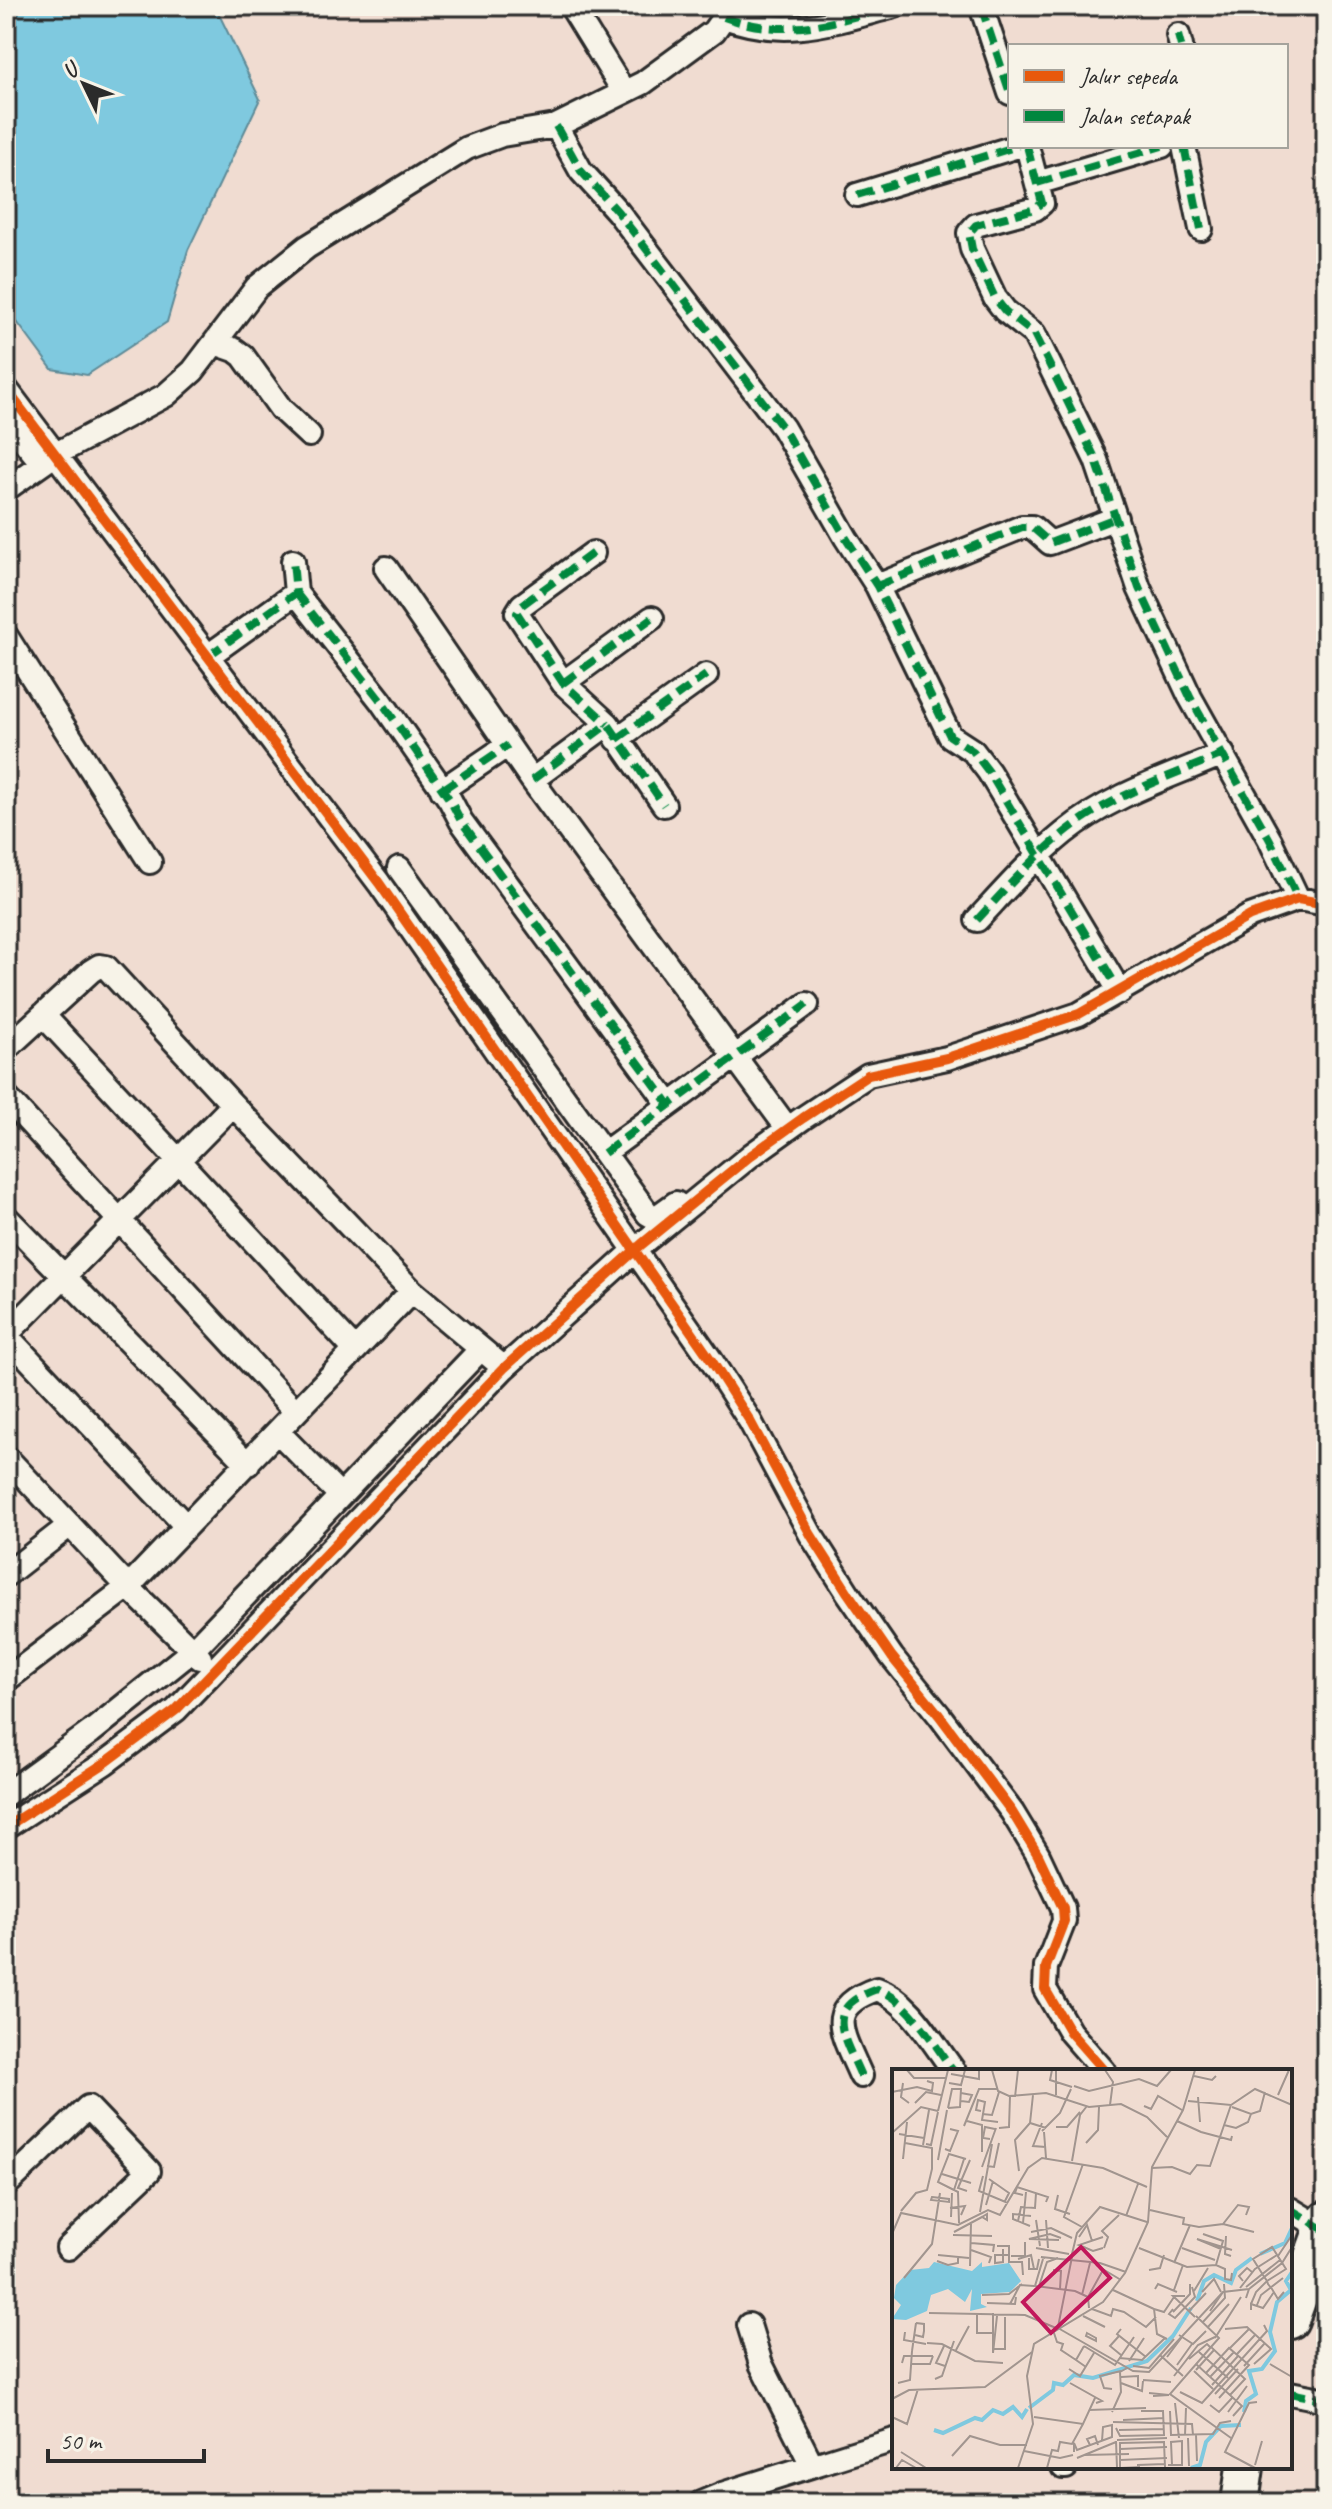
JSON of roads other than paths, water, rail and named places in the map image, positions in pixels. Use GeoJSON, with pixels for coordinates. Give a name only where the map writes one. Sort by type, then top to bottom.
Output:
{"type":"FeatureCollection","features":[{"type":"Feature","properties":{"kind":"main road"},"geometry":{"type":"LineString","coordinates":[[1292,2307],[1323,2237]]}},
{"type":"Feature","properties":{"kind":"main road"},"geometry":{"type":"LineString","coordinates":[[1240,2503],[1245,2469]]}},
{"type":"Feature","properties":{"kind":"street"},"geometry":{"type":"LineString","coordinates":[[571,6],[624,92]]}},
{"type":"Feature","properties":{"kind":"street"},"geometry":{"type":"LineString","coordinates":[[6,489],[49,459],[166,395],[193,371],[257,287],[307,247],[467,148],[502,135],[556,126],[624,92],[698,46],[714,31],[723,12],[756,27],[779,30],[820,25],[895,6]]}},
{"type":"Feature","properties":{"kind":"street"},"geometry":{"type":"LineString","coordinates":[[981,6],[1008,87]]}},
{"type":"Feature","properties":{"kind":"street"},"geometry":{"type":"LineString","coordinates":[[556,126],[581,171],[618,212],[783,428],[877,586],[950,736],[977,756],[1120,992]]}},
{"type":"Feature","properties":{"kind":"street"},"geometry":{"type":"LineString","coordinates":[[857,195],[1011,148]]}},
{"type":"Feature","properties":{"kind":"street"},"geometry":{"type":"LineString","coordinates":[[1028,148],[1042,203],[1035,209],[976,225],[969,233],[969,241],[995,298],[1005,311],[1034,334],[1096,460],[1139,588],[1190,697],[1270,840],[1298,899]]}},
{"type":"Feature","properties":{"kind":"street"},"geometry":{"type":"LineString","coordinates":[[1037,183],[1155,148]]}},
{"type":"Feature","properties":{"kind":"street"},"geometry":{"type":"LineString","coordinates":[[1184,148],[1201,229]]}},
{"type":"Feature","properties":{"kind":"street"},"geometry":{"type":"LineString","coordinates":[[215,343],[243,356],[281,409],[309,435]]}},
{"type":"Feature","properties":{"kind":"street"},"geometry":{"type":"LineString","coordinates":[[6,389],[49,459],[208,656],[379,883],[680,1313],[750,1421],[811,1535],[848,1593],[892,1657],[1004,1801],[1038,1855],[1063,1908],[1064,1921],[1046,1967],[1045,1989],[1070,2032],[1102,2069]]}},
{"type":"Feature","properties":{"kind":"street"},"geometry":{"type":"LineString","coordinates":[[10,434],[49,459]]}},
{"type":"Feature","properties":{"kind":"street"},"geometry":{"type":"LineString","coordinates":[[877,586],[1022,527],[1032,527],[1050,543],[1116,518]]}},
{"type":"Feature","properties":{"kind":"street"},"geometry":{"type":"LineString","coordinates":[[593,553],[522,605],[517,613],[563,683],[612,732],[664,805]]}},
{"type":"Feature","properties":{"kind":"street"},"geometry":{"type":"LineString","coordinates":[[293,561],[296,593],[381,701],[461,821],[669,1104]]}},
{"type":"Feature","properties":{"kind":"street"},"geometry":{"type":"LineString","coordinates":[[386,568],[532,780],[785,1125]]}},
{"type":"Feature","properties":{"kind":"street"},"geometry":{"type":"LineString","coordinates":[[208,656],[296,593]]}},
{"type":"Feature","properties":{"kind":"street"},"geometry":{"type":"LineString","coordinates":[[563,683],[652,618]]}},
{"type":"Feature","properties":{"kind":"street"},"geometry":{"type":"LineString","coordinates":[[6,636],[150,862]]}},
{"type":"Feature","properties":{"kind":"street"},"geometry":{"type":"LineString","coordinates":[[532,780],[706,675]]}},
{"type":"Feature","properties":{"kind":"street"},"geometry":{"type":"LineString","coordinates":[[442,790],[508,745]]}},
{"type":"Feature","properties":{"kind":"street"},"geometry":{"type":"LineString","coordinates":[[977,920],[1039,855],[1103,807],[1223,754]]}},
{"type":"Feature","properties":{"kind":"street"},"geometry":{"type":"LineString","coordinates":[[399,868],[648,1214],[655,1218],[785,1125],[868,1075],[947,1058],[1079,1014],[1250,916],[1298,899],[1326,904]]}},
{"type":"Feature","properties":{"kind":"street"},"geometry":{"type":"LineString","coordinates":[[6,1049],[91,971],[99,966],[106,967],[233,1105],[412,1291],[504,1368]]}},
{"type":"Feature","properties":{"kind":"street"},"geometry":{"type":"LineString","coordinates":[[604,1153],[807,1004]]}},
{"type":"Feature","properties":{"kind":"street"},"geometry":{"type":"LineString","coordinates":[[44,1016],[355,1350]]}},
{"type":"Feature","properties":{"kind":"street"},"geometry":{"type":"LineString","coordinates":[[6,1827],[149,1732],[176,1710],[504,1368],[635,1251],[855,1066]]}},
{"type":"Feature","properties":{"kind":"street"},"geometry":{"type":"LineString","coordinates":[[6,1097],[296,1412]]}},
{"type":"Feature","properties":{"kind":"street"},"geometry":{"type":"LineString","coordinates":[[186,1526],[6,1335],[233,1105]]}},
{"type":"Feature","properties":{"kind":"street"},"geometry":{"type":"LineString","coordinates":[[6,1217],[248,1464]]}},
{"type":"Feature","properties":{"kind":"street"},"geometry":{"type":"LineString","coordinates":[[6,1680],[128,1587],[412,1291]]}},
{"type":"Feature","properties":{"kind":"street"},"geometry":{"type":"LineString","coordinates":[[6,1794],[91,1732],[193,1650],[481,1349]]}},
{"type":"Feature","properties":{"kind":"street"},"geometry":{"type":"LineString","coordinates":[[278,1432],[339,1494]]}},
{"type":"Feature","properties":{"kind":"street"},"geometry":{"type":"LineString","coordinates":[[9,1466],[212,1671]]}},
{"type":"Feature","properties":{"kind":"street"},"geometry":{"type":"LineString","coordinates":[[6,1575],[70,1525]]}},
{"type":"Feature","properties":{"kind":"street"},"geometry":{"type":"LineString","coordinates":[[861,2076],[841,2017],[853,1999],[877,1989],[890,1993],[903,2003],[952,2069]]}},
{"type":"Feature","properties":{"kind":"street"},"geometry":{"type":"LineString","coordinates":[[6,2185],[88,2107],[149,2171],[68,2248]]}},
{"type":"Feature","properties":{"kind":"street"},"geometry":{"type":"LineString","coordinates":[[1292,2211],[1323,2237]]}},
{"type":"Feature","properties":{"kind":"street"},"geometry":{"type":"LineString","coordinates":[[749,2325],[761,2364],[812,2465]]}},
{"type":"Feature","properties":{"kind":"street"},"geometry":{"type":"LineString","coordinates":[[1292,2393],[1326,2400]]}},
{"type":"Feature","properties":{"kind":"street"},"geometry":{"type":"LineString","coordinates":[[701,2503],[892,2441]]}},
{"type":"Feature","properties":{"kind":"water"},"geometry":{"type":"Polygon","coordinates":[[[6,6],[215,6],[260,99],[188,250],[167,322],[87,375],[52,369],[6,307],[6,6]]]}}]}
